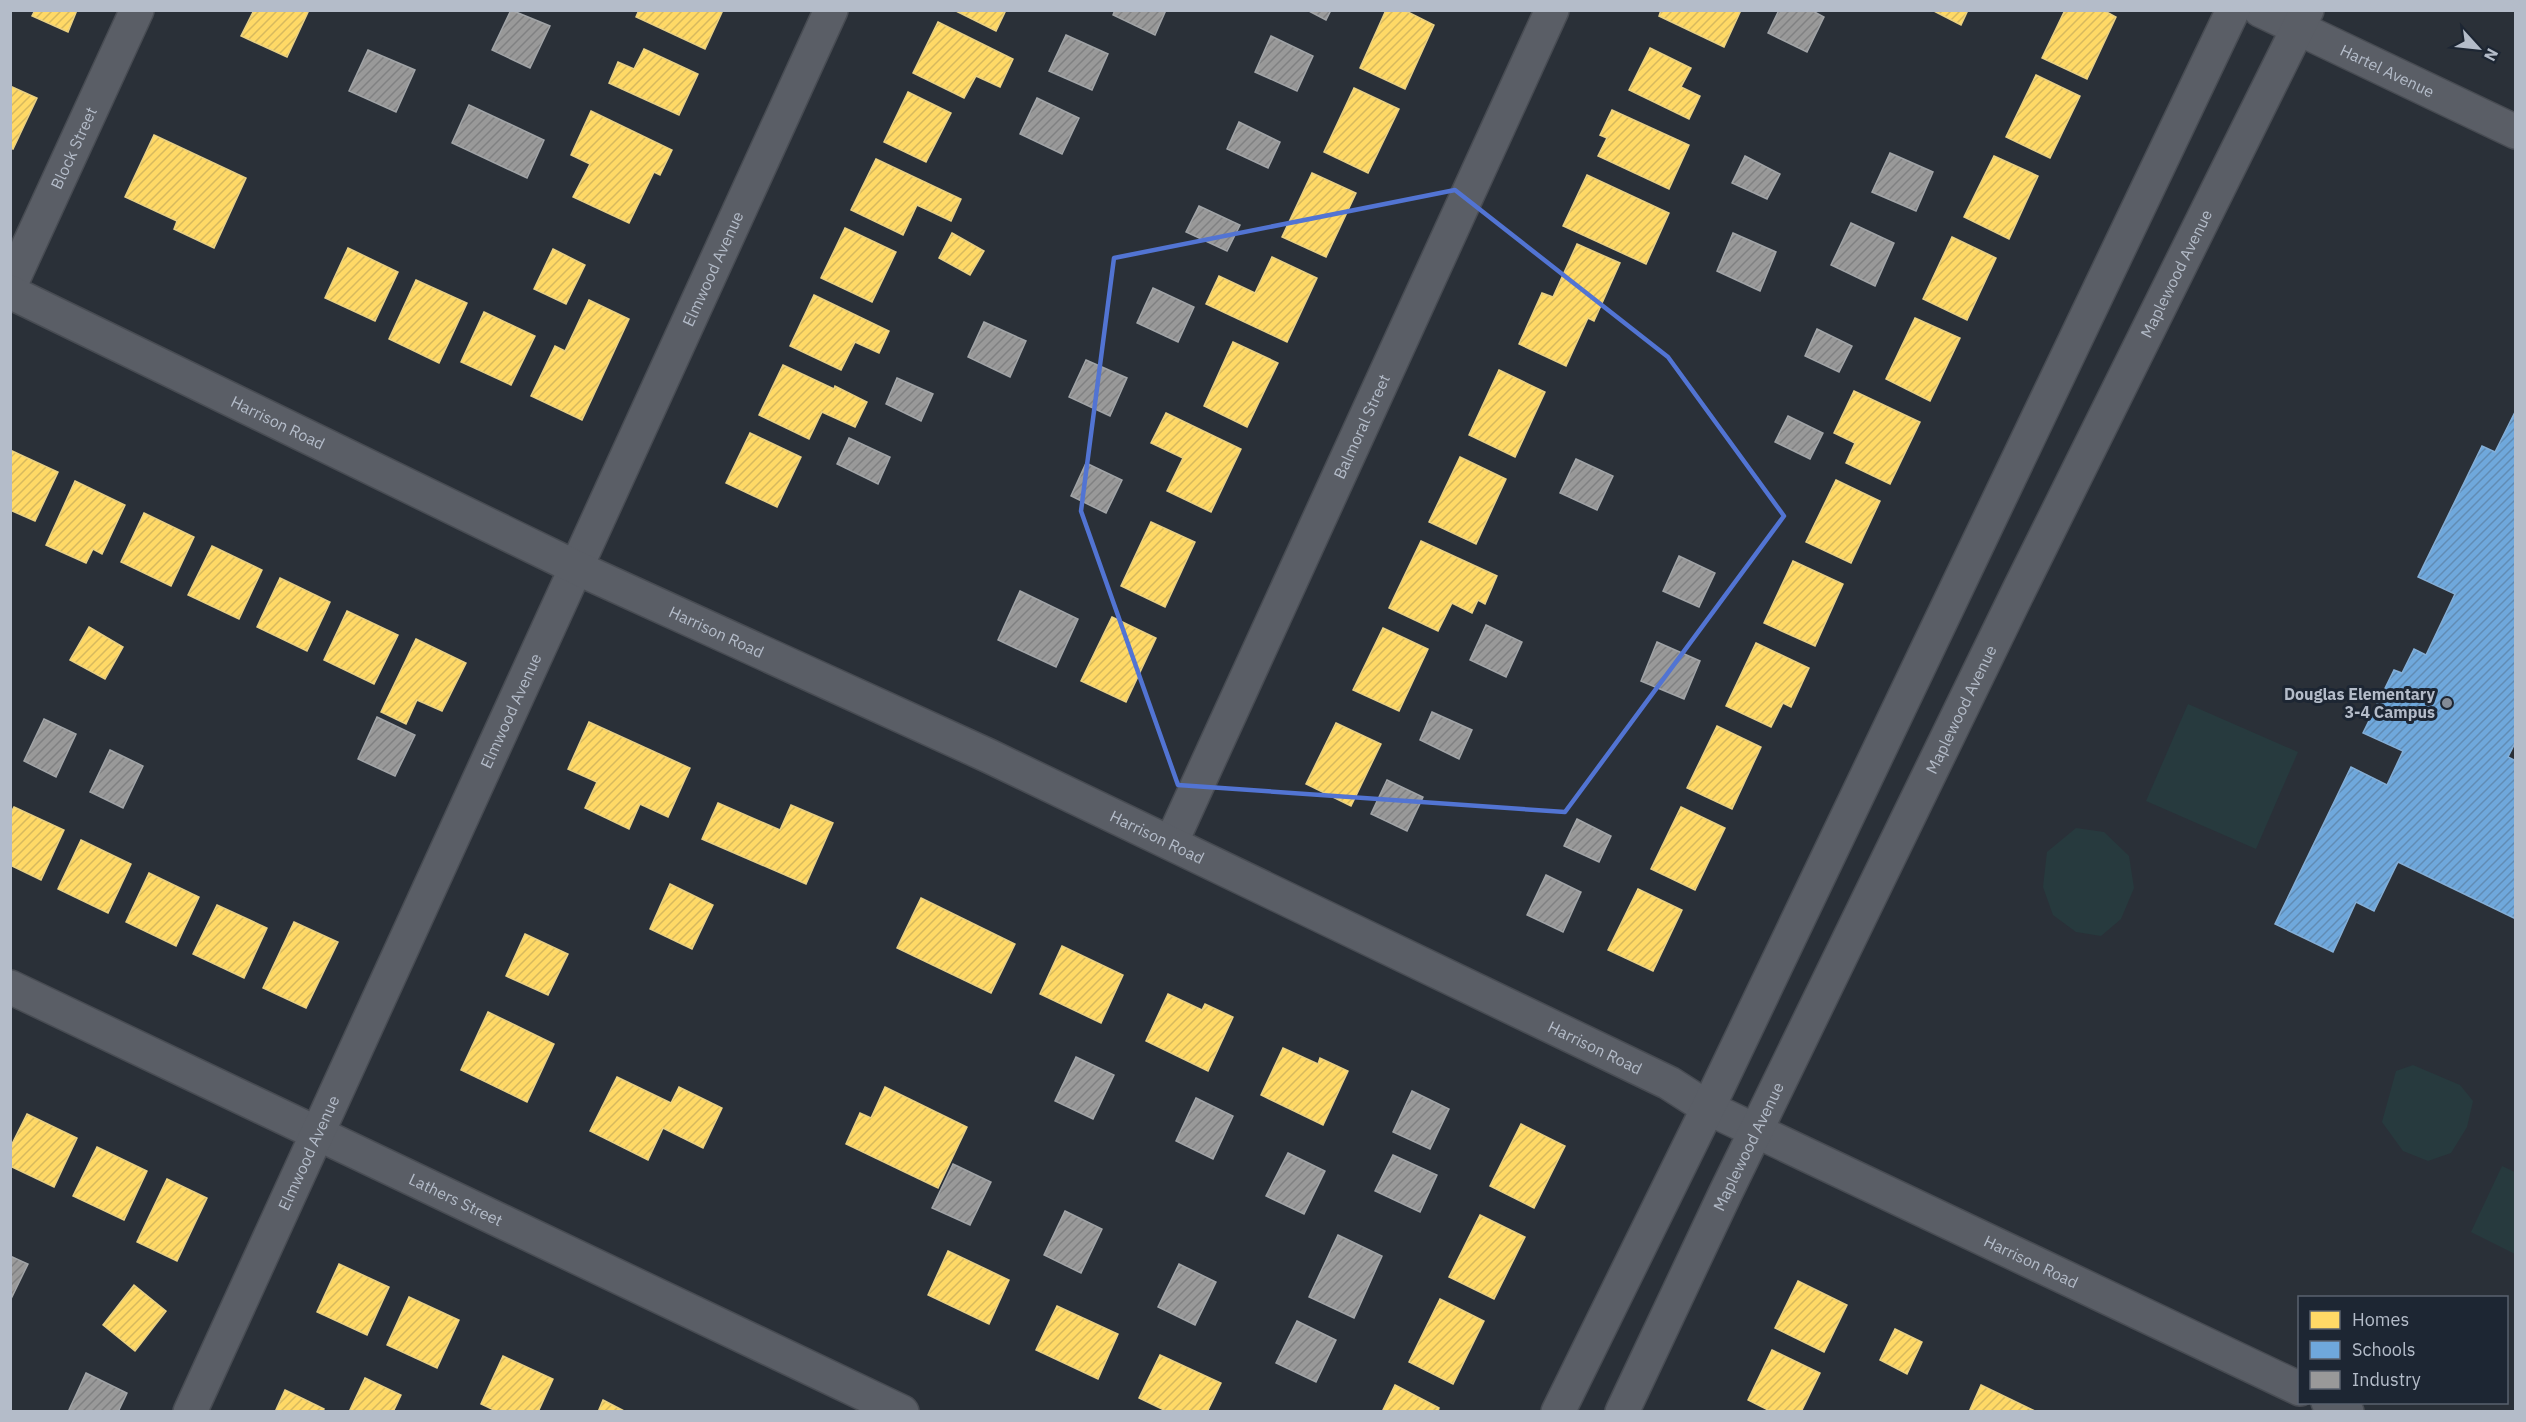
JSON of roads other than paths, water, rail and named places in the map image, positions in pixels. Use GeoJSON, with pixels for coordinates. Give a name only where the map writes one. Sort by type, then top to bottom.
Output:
{"type":"FeatureCollection","features":[{"type":"Feature","properties":{"kind":"street","name":"Block Street"},"geometry":{"type":"LineString","coordinates":[[10,286],[137,10]]}},
{"type":"Feature","properties":{"kind":"street","name":"Elmwood Avenue"},"geometry":{"type":"LineString","coordinates":[[190,1412],[831,10]]}},
{"type":"Feature","properties":{"kind":"street","name":"Balmoral Street"},"geometry":{"type":"LineString","coordinates":[[1171,843],[1552,10]]}},
{"type":"Feature","properties":{"kind":"street"},"geometry":{"type":"LineString","coordinates":[[1558,1412],[1708,1108],[2234,10]]}},
{"type":"Feature","properties":{"kind":"street","name":"Hartel Avenue"},"geometry":{"type":"LineString","coordinates":[[2260,10],[2302,19],[2516,132]]}},
{"type":"Feature","properties":{"kind":"street","name":"Maplewood Avenue"},"geometry":{"type":"LineString","coordinates":[[1622,1412],[2020,588],[2302,19]]}},
{"type":"Feature","properties":{"kind":"street","name":"Harrison Road"},"geometry":{"type":"LineString","coordinates":[[10,292],[577,568],[989,756],[1171,843],[1669,1083],[1708,1108],[2298,1388]]}},
{"type":"Feature","properties":{"kind":"street","name":"Lathers Street"},"geometry":{"type":"LineString","coordinates":[[10,987],[902,1412]]}},
{"type":"Feature","properties":{"kind":"street"},"geometry":{"type":"LineString","coordinates":[[2332,1404],[2347,1412]]}},
{"type":"Feature","properties":{"kind":"place","name":"Douglas Elementary 3-4 Campus"},"geometry":{"type":"Point","coordinates":[2447,703]}}]}
